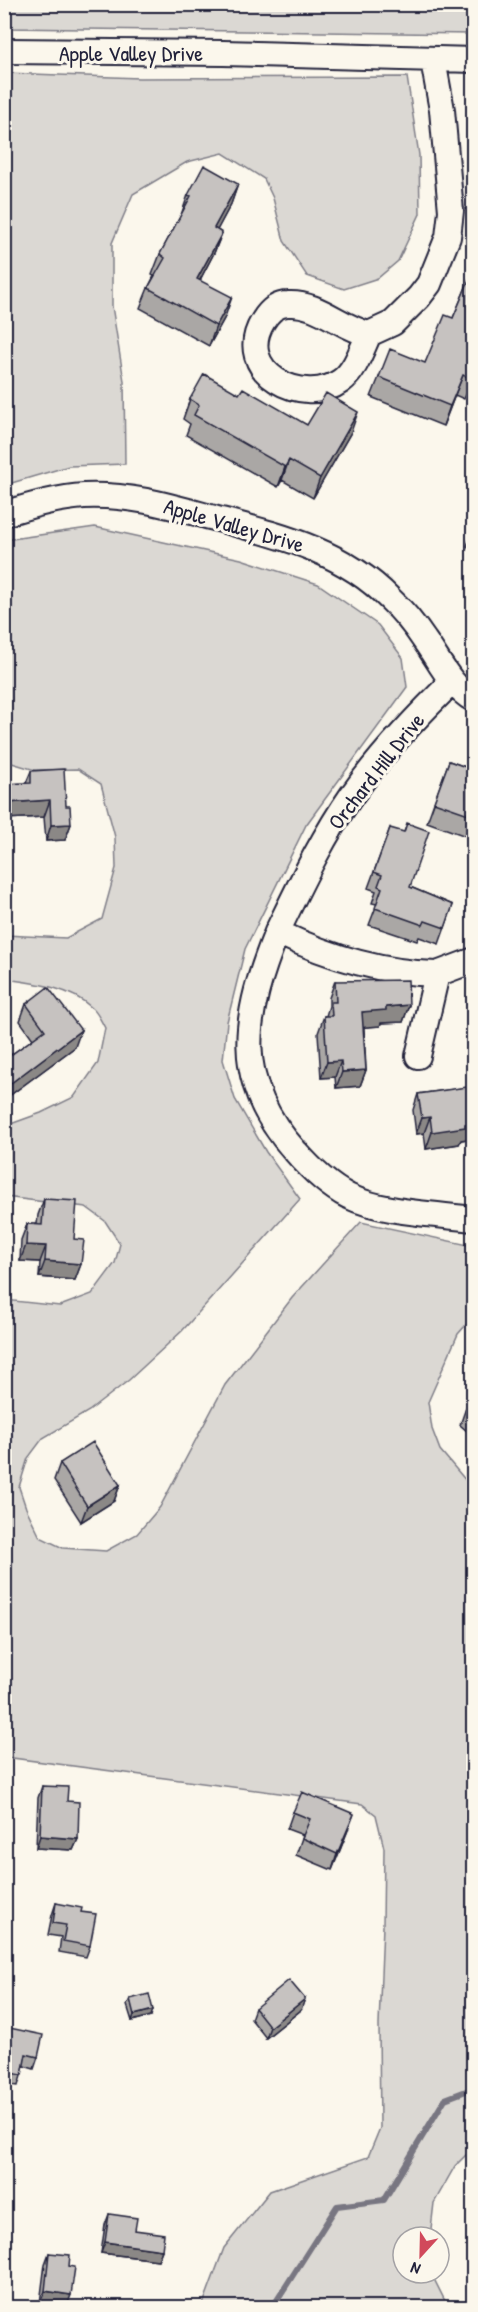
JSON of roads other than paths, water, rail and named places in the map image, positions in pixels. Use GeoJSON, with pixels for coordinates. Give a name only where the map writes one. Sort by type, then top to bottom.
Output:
{"type":"FeatureCollection","features":[{"type":"Feature","properties":{"kind":"street","name":"Apple Valley Drive"},"geometry":{"type":"LineString","coordinates":[[4,51],[223,53],[474,60]]}},
{"type":"Feature","properties":{"kind":"street"},"geometry":{"type":"LineString","coordinates":[[369,334],[341,324],[313,309],[288,304],[278,306],[269,312],[258,332],[254,347],[260,365],[280,382],[290,386],[316,389],[330,387],[348,374],[369,334],[393,323],[429,284],[448,237],[450,200],[442,110],[433,60]]}},
{"type":"Feature","properties":{"kind":"street","name":"Apple Valley Drive"},"geometry":{"type":"LineString","coordinates":[[4,514],[59,498],[86,496],[140,498],[286,537],[322,551],[389,597],[414,626],[452,682],[474,700]]}},
{"type":"Feature","properties":{"kind":"street","name":"Orchard Hill Drive"},"geometry":{"type":"LineString","coordinates":[[452,682],[402,734],[352,795],[314,856],[277,932],[255,993],[248,1043],[256,1089],[278,1130],[306,1163],[347,1195],[385,1207],[474,1219]]}},
{"type":"Feature","properties":{"kind":"street"},"geometry":{"type":"LineString","coordinates":[[277,932],[312,948],[356,962],[399,971],[437,974],[474,960]]}},
{"type":"Feature","properties":{"kind":"street"},"geometry":{"type":"LineString","coordinates":[[418,1056],[437,974]]}},
{"type":"Feature","properties":{"kind":"waterway"},"geometry":{"type":"LineString","coordinates":[[272,2308],[337,2206],[384,2200],[445,2099],[474,2088]]}}]}
